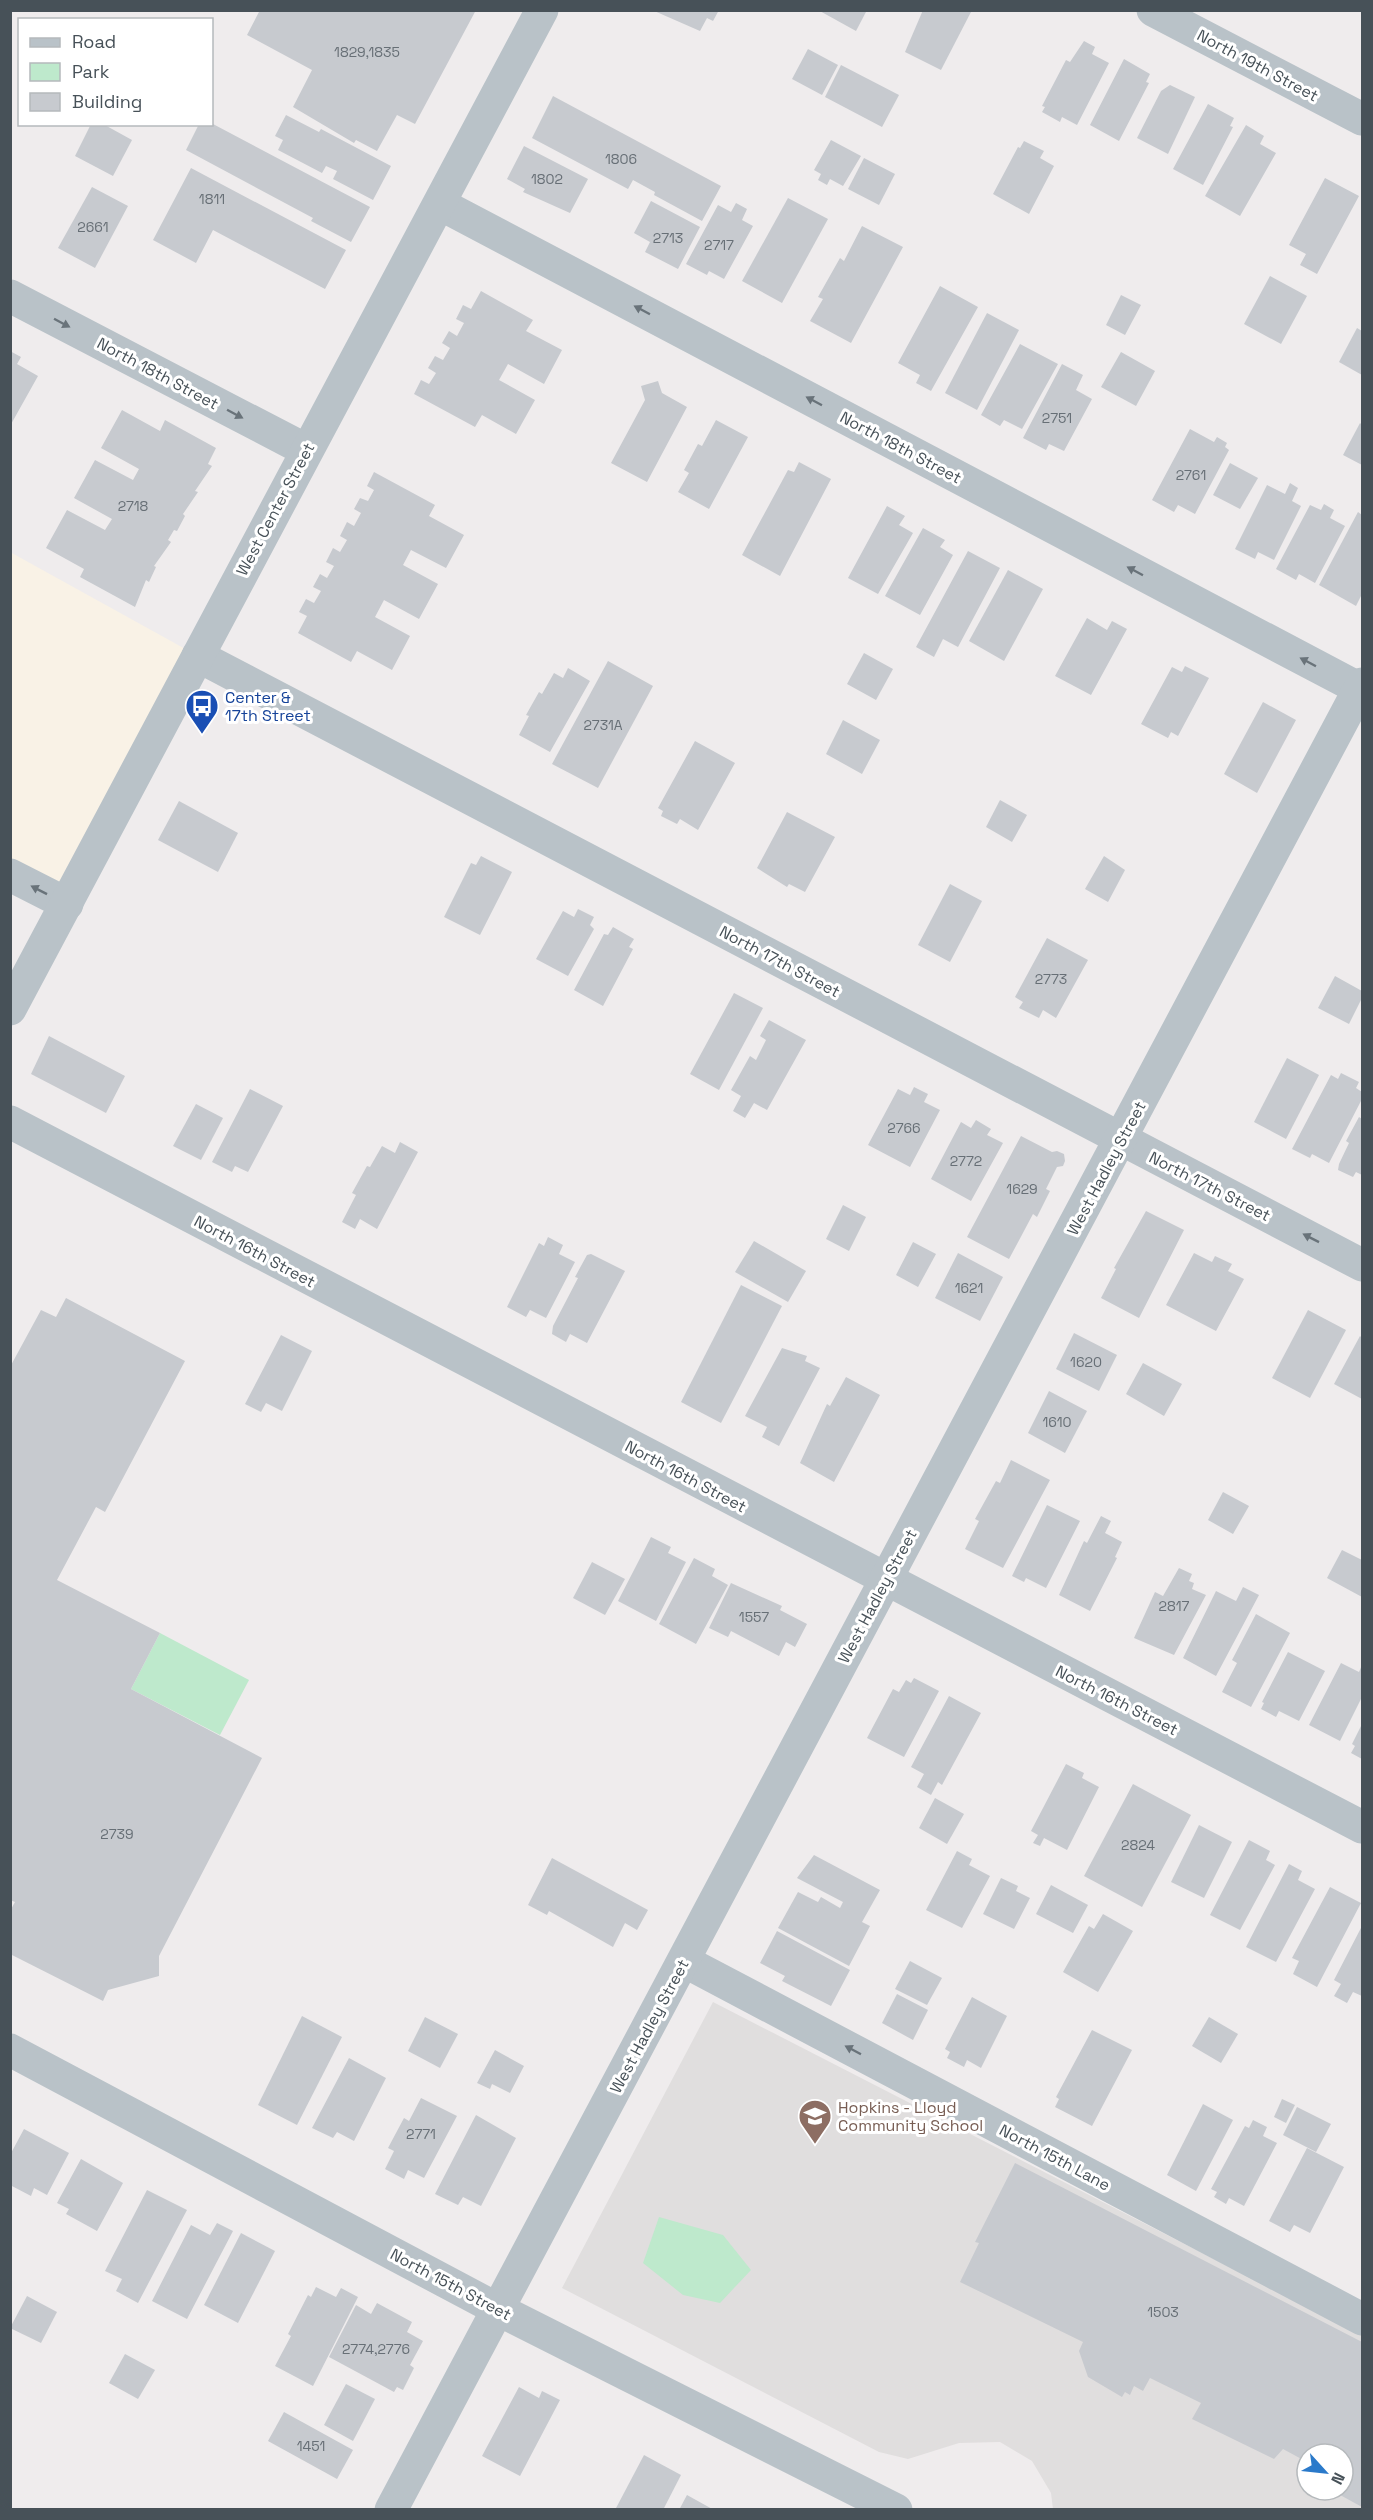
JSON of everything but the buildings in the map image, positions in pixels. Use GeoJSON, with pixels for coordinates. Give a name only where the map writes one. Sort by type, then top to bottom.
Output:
{"type":"FeatureCollection","features":[{"type":"Feature","properties":{"kind":"street","name":"West Center Street"},"geometry":{"type":"LineString","coordinates":[[10,1009],[542,10]]}},
{"type":"Feature","properties":{"kind":"street","name":"North 19th Street"},"geometry":{"type":"LineString","coordinates":[[1154,10],[1362,119]]}},
{"type":"Feature","properties":{"kind":"street","name":"North 18th Street"},"geometry":{"type":"LineString","coordinates":[[440,204],[1362,688]]}},
{"type":"Feature","properties":{"kind":"street","name":"North 18th Street"},"geometry":{"type":"LineString","coordinates":[[10,296],[306,450]]}},
{"type":"Feature","properties":{"kind":"street","name":"North 17th Street"},"geometry":{"type":"LineString","coordinates":[[198,656],[1362,1265]]}},
{"type":"Feature","properties":{"kind":"street","name":"West Hadley Street"},"geometry":{"type":"LineString","coordinates":[[391,2510],[1362,688]]}},
{"type":"Feature","properties":{"kind":"street"},"geometry":{"type":"LineString","coordinates":[[10,875],[67,904]]}},
{"type":"Feature","properties":{"kind":"street","name":"North 16th Street"},"geometry":{"type":"LineString","coordinates":[[10,1122],[1362,1827]]}},
{"type":"Feature","properties":{"kind":"street","name":"North 15th Lane"},"geometry":{"type":"LineString","coordinates":[[684,1961],[1362,2319]]}},
{"type":"Feature","properties":{"kind":"street","name":"North 15th Street"},"geometry":{"type":"LineString","coordinates":[[10,2050],[499,2310],[896,2510]]}},
{"type":"Feature","properties":{"kind":"shaded area"},"geometry":{"type":"Polygon","coordinates":[[[10,552],[198,656],[67,904],[11,875],[10,552]]]}},
{"type":"Feature","properties":{"kind":"shaded area","name":"Hopkins - Lloyd Community School"},"geometry":{"type":"Polygon","coordinates":[[[713,2002],[1362,2335],[1362,2509],[1053,2509],[1051,2493],[1032,2461],[1000,2442],[959,2443],[908,2459],[879,2452],[562,2288],[713,2002]]]}},
{"type":"Feature","properties":{"kind":"green space"},"geometry":{"type":"Polygon","coordinates":[[[160,1633],[249,1680],[220,1735],[131,1689],[160,1633]]]}},
{"type":"Feature","properties":{"kind":"green space"},"geometry":{"type":"Polygon","coordinates":[[[659,2217],[723,2235],[751,2270],[720,2303],[683,2295],[643,2263],[659,2217]]]}},
{"type":"Feature","properties":{"kind":"place","name":"Center & 17th Street"},"geometry":{"type":"Point","coordinates":[202,735]}},
{"type":"Feature","properties":{"kind":"place","name":"Hopkins - Lloyd Community School"},"geometry":{"type":"Point","coordinates":[815,2145]}}]}
